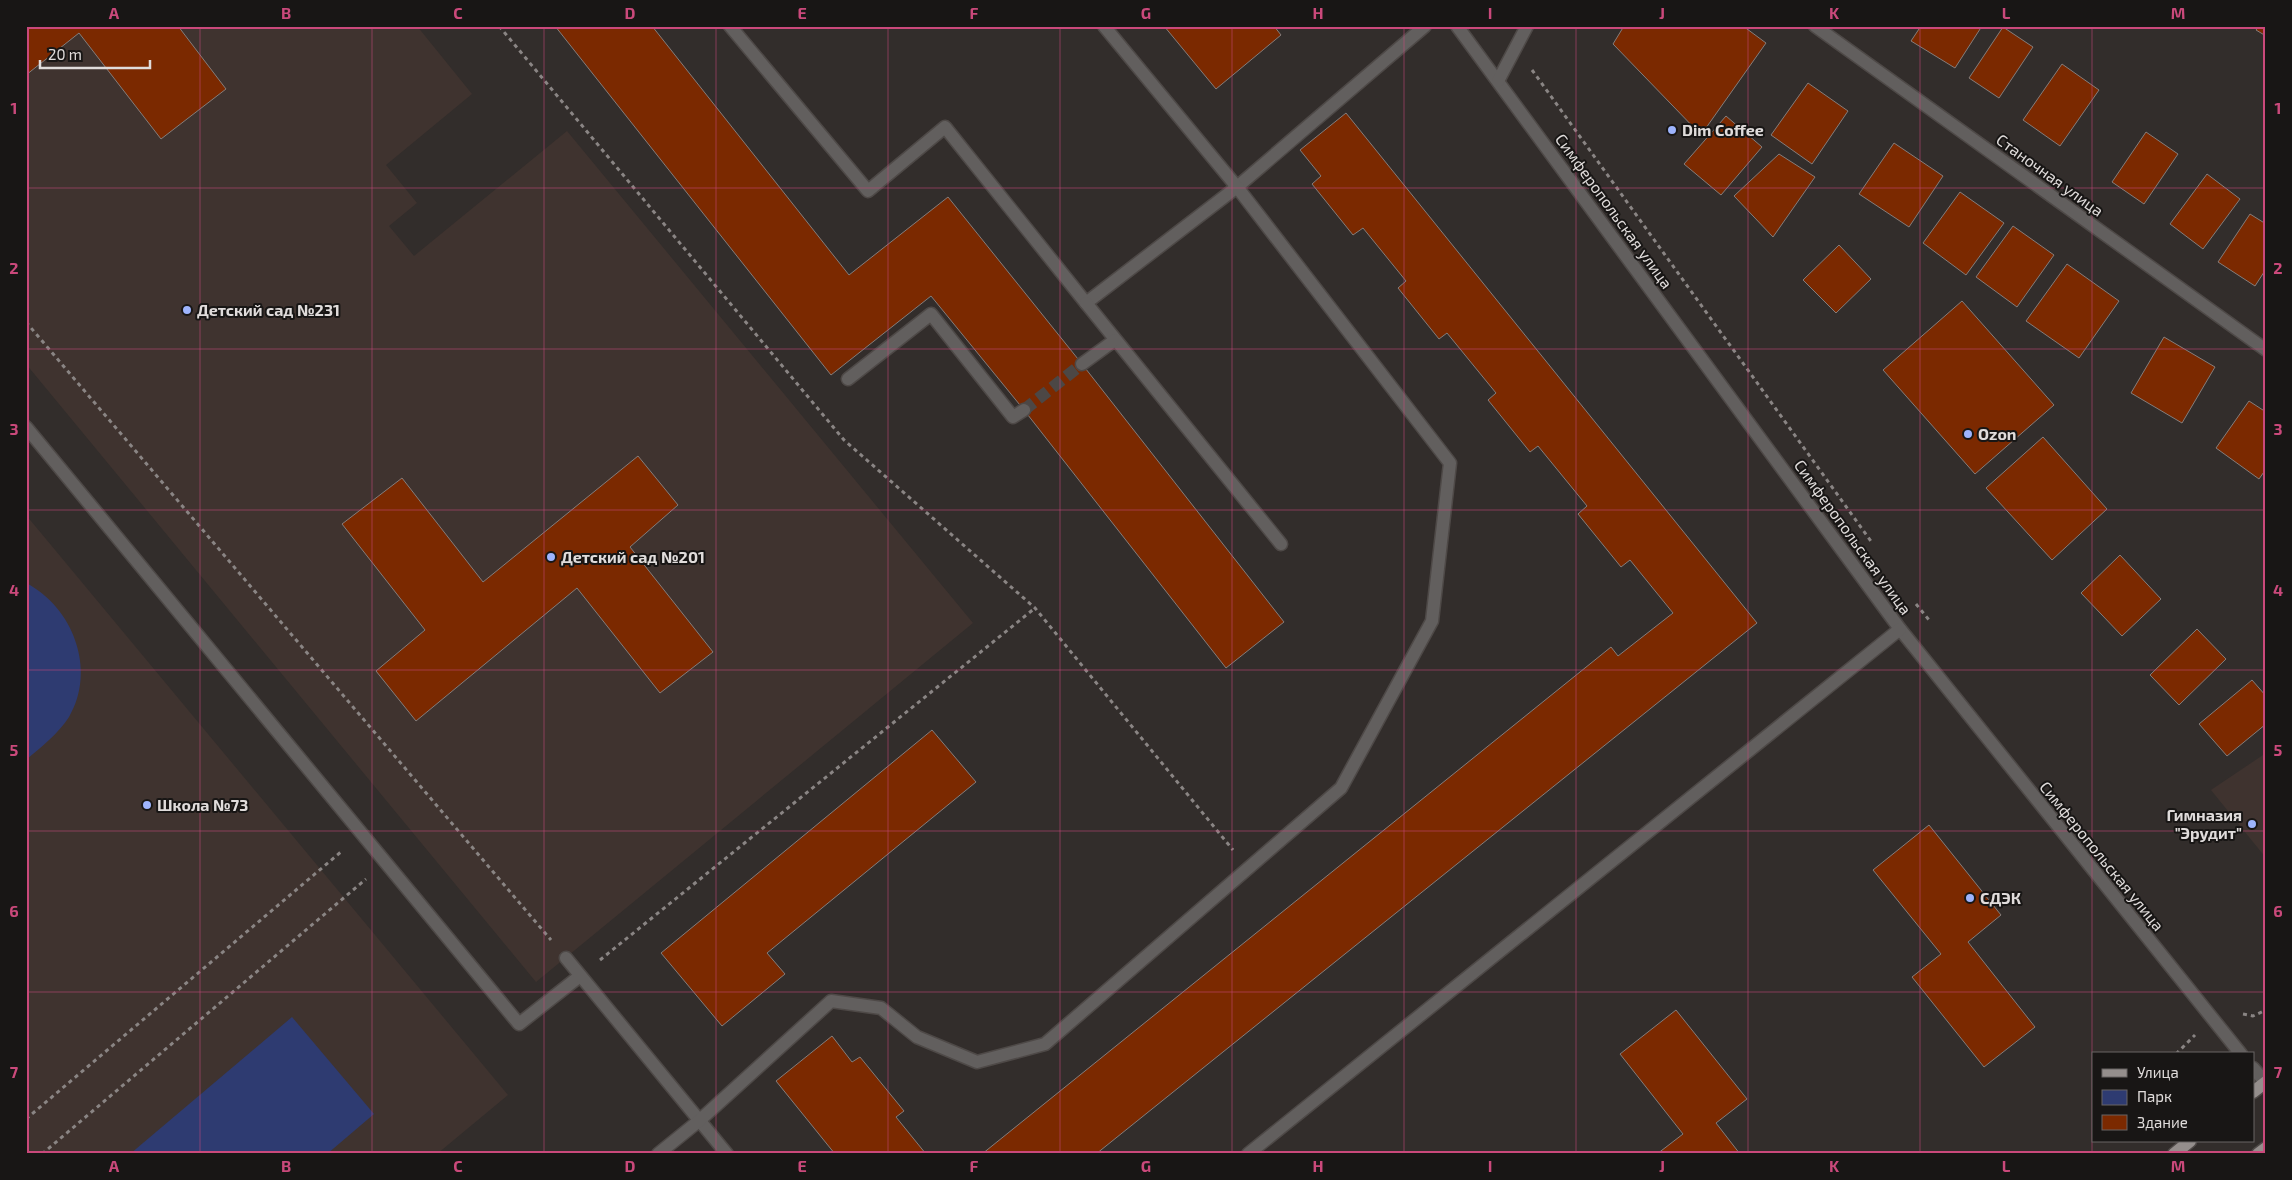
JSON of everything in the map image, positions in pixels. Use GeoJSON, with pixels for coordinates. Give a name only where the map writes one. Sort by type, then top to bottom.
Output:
{"type":"FeatureCollection","features":[{"type":"Feature","properties":{"kind":"main road"},"geometry":{"type":"LineString","coordinates":[[2254,1091],[2266,1082]]}},
{"type":"Feature","properties":{"kind":"main road"},"geometry":{"type":"LineString","coordinates":[[2174,1154],[2189,1142]]}},
{"type":"Feature","properties":{"kind":"main road"},"geometry":{"type":"LineString","coordinates":[[2258,1154],[2266,1148]]}},
{"type":"Feature","properties":{"kind":"street"},"geometry":{"type":"LineString","coordinates":[[730,26],[868,191],[945,127],[1281,544]]}},
{"type":"Feature","properties":{"kind":"street"},"geometry":{"type":"LineString","coordinates":[[658,1154],[700,1120],[831,1001],[881,1008],[917,1037],[977,1062],[1045,1044],[1342,788],[1432,621],[1450,463],[1237,187],[1104,26]]}},
{"type":"Feature","properties":{"kind":"street"},"geometry":{"type":"LineString","coordinates":[[1086,303],[1237,187],[1425,26]]}},
{"type":"Feature","properties":{"kind":"street","name":"Симферопольская улица"},"geometry":{"type":"LineString","coordinates":[[1456,26],[1900,629],[2239,1052]]}},
{"type":"Feature","properties":{"kind":"street"},"geometry":{"type":"LineString","coordinates":[[1498,81],[1528,26]]}},
{"type":"Feature","properties":{"kind":"street","name":"Станочная улица"},"geometry":{"type":"LineString","coordinates":[[1815,26],[2266,350]]}},
{"type":"Feature","properties":{"kind":"street"},"geometry":{"type":"LineString","coordinates":[[848,379],[931,314],[1013,417],[1024,410]]}},
{"type":"Feature","properties":{"kind":"street"},"geometry":{"type":"LineString","coordinates":[[1082,364],[1115,340]]}},
{"type":"Feature","properties":{"kind":"street"},"geometry":{"type":"LineString","coordinates":[[26,427],[519,1024],[580,976]]}},
{"type":"Feature","properties":{"kind":"street"},"geometry":{"type":"LineString","coordinates":[[1248,1154],[1900,629]]}},
{"type":"Feature","properties":{"kind":"street"},"geometry":{"type":"LineString","coordinates":[[566,958],[727,1154]]}},
{"type":"Feature","properties":{"kind":"street"},"geometry":{"type":"LineString","coordinates":[[2254,1069],[2266,1082]]}},
{"type":"Feature","properties":{"kind":"path"},"geometry":{"type":"LineString","coordinates":[[499,26],[844,440],[1035,608],[1247,868]]}},
{"type":"Feature","properties":{"kind":"path"},"geometry":{"type":"LineString","coordinates":[[1515,48],[1875,547]]}},
{"type":"Feature","properties":{"kind":"path"},"geometry":{"type":"LineString","coordinates":[[26,322],[566,958]]}},
{"type":"Feature","properties":{"kind":"path"},"geometry":{"type":"LineString","coordinates":[[1916,603],[1934,626]]}},
{"type":"Feature","properties":{"kind":"path"},"geometry":{"type":"LineString","coordinates":[[580,976],[1035,608]]}},
{"type":"Feature","properties":{"kind":"path"},"geometry":{"type":"LineString","coordinates":[[26,1119],[362,834]]}},
{"type":"Feature","properties":{"kind":"path"},"geometry":{"type":"LineString","coordinates":[[42,1154],[386,862]]}},
{"type":"Feature","properties":{"kind":"path"},"geometry":{"type":"LineString","coordinates":[[2237,1012],[2253,1016],[2266,1010]]}},
{"type":"Feature","properties":{"kind":"shaded area","name":"Детский сад №201"},"geometry":{"type":"Polygon","coordinates":[[[26,26],[417,26],[472,94],[386,165],[417,203],[389,226],[414,256],[567,131],[973,623],[536,982],[26,364],[26,26]]]}},
{"type":"Feature","properties":{"kind":"shaded area","name":"Школа №73"},"geometry":{"type":"Polygon","coordinates":[[[26,515],[508,1095],[437,1154],[26,1154],[26,515]]]}},
{"type":"Feature","properties":{"kind":"shaded area","name":"Гимназия \"Эрудит\""},"geometry":{"type":"Polygon","coordinates":[[[2266,753],[2266,858],[2211,790],[2266,753]]]}},
{"type":"Feature","properties":{"kind":"green space"},"geometry":{"type":"Polygon","coordinates":[[[26,583],[56,607],[68,624],[76,641],[80,660],[81,680],[77,699],[65,723],[55,735],[26,760],[26,583]]]}},
{"type":"Feature","properties":{"kind":"green space"},"geometry":{"type":"Polygon","coordinates":[[[292,1017],[374,1114],[327,1154],[130,1154],[292,1017]]]}},
{"type":"Feature","properties":{"kind":"building"},"geometry":{"type":"Polygon","coordinates":[[[26,26],[178,26],[226,89],[161,139],[79,33],[26,75],[26,26]]]}},
{"type":"Feature","properties":{"kind":"building"},"geometry":{"type":"Polygon","coordinates":[[[555,26],[652,26],[849,275],[948,197],[1082,364],[1284,622],[1226,668],[1024,410],[931,296],[831,375],[555,26]]]}},
{"type":"Feature","properties":{"kind":"building"},"geometry":{"type":"Polygon","coordinates":[[[1164,26],[1274,26],[1281,35],[1216,89],[1164,26]]]}},
{"type":"Feature","properties":{"kind":"building"},"geometry":{"type":"Polygon","coordinates":[[[1624,26],[1743,26],[1766,43],[1701,135],[1613,44],[1624,26]]]}},
{"type":"Feature","properties":{"kind":"building"},"geometry":{"type":"Polygon","coordinates":[[[1921,26],[1982,26],[1955,68],[1911,41],[1921,26]]]}},
{"type":"Feature","properties":{"kind":"building"},"geometry":{"type":"Polygon","coordinates":[[[2259,26],[2266,26],[2266,36],[2256,30],[2259,26]]]}},
{"type":"Feature","properties":{"kind":"building"},"geometry":{"type":"Polygon","coordinates":[[[2003,27],[2033,47],[1999,98],[1969,78],[2003,27]]]}},
{"type":"Feature","properties":{"kind":"building"},"geometry":{"type":"Polygon","coordinates":[[[2062,64],[2099,90],[2060,146],[2023,120],[2062,64]]]}},
{"type":"Feature","properties":{"kind":"building"},"geometry":{"type":"Polygon","coordinates":[[[1808,83],[1848,111],[1812,164],[1771,135],[1808,83]]]}},
{"type":"Feature","properties":{"kind":"building"},"geometry":{"type":"Polygon","coordinates":[[[1346,113],[1757,623],[1096,1154],[982,1154],[1611,647],[1618,656],[1673,613],[1630,560],[1621,567],[1578,514],[1587,506],[1538,446],[1530,452],[1488,400],[1496,393],[1447,333],[1439,339],[1398,288],[1406,281],[1363,228],[1353,235],[1312,184],[1321,176],[1300,150],[1346,113]]]}},
{"type":"Feature","properties":{"kind":"building"},"geometry":{"type":"Polygon","coordinates":[[[1726,116],[1762,147],[1721,195],[1684,164],[1726,116]]]}},
{"type":"Feature","properties":{"kind":"building"},"geometry":{"type":"Polygon","coordinates":[[[2146,132],[2178,154],[2144,204],[2112,182],[2146,132]]]}},
{"type":"Feature","properties":{"kind":"building"},"geometry":{"type":"Polygon","coordinates":[[[1894,143],[1943,176],[1909,227],[1859,194],[1894,143]]]}},
{"type":"Feature","properties":{"kind":"building"},"geometry":{"type":"Polygon","coordinates":[[[1779,154],[1815,177],[1773,237],[1734,196],[1779,154]]]}},
{"type":"Feature","properties":{"kind":"building"},"geometry":{"type":"Polygon","coordinates":[[[2207,174],[2240,199],[2203,249],[2170,224],[2207,174]]]}},
{"type":"Feature","properties":{"kind":"building"},"geometry":{"type":"Polygon","coordinates":[[[1960,192],[2004,223],[1966,275],[1923,243],[1960,192]]]}},
{"type":"Feature","properties":{"kind":"building"},"geometry":{"type":"Polygon","coordinates":[[[2250,214],[2266,224],[2266,269],[2255,286],[2218,262],[2250,214]]]}},
{"type":"Feature","properties":{"kind":"building"},"geometry":{"type":"Polygon","coordinates":[[[2013,226],[2054,255],[2017,307],[1976,277],[2013,226]]]}},
{"type":"Feature","properties":{"kind":"building"},"geometry":{"type":"Polygon","coordinates":[[[1839,245],[1871,279],[1836,313],[1803,280],[1839,245]]]}},
{"type":"Feature","properties":{"kind":"building"},"geometry":{"type":"Polygon","coordinates":[[[2067,264],[2119,301],[2079,358],[2026,321],[2067,264]]]}},
{"type":"Feature","properties":{"kind":"building"},"geometry":{"type":"Polygon","coordinates":[[[1962,301],[2054,405],[1975,474],[1883,370],[1962,301]]]}},
{"type":"Feature","properties":{"kind":"building"},"geometry":{"type":"Polygon","coordinates":[[[2164,337],[2215,367],[2182,423],[2131,393],[2164,337]]]}},
{"type":"Feature","properties":{"kind":"building"},"geometry":{"type":"Polygon","coordinates":[[[2249,401],[2266,412],[2266,469],[2259,479],[2216,448],[2249,401]]]}},
{"type":"Feature","properties":{"kind":"building"},"geometry":{"type":"Polygon","coordinates":[[[2043,437],[2107,509],[2052,560],[1986,488],[2043,437]]]}},
{"type":"Feature","properties":{"kind":"building"},"geometry":{"type":"Polygon","coordinates":[[[638,456],[678,505],[630,547],[713,652],[660,693],[577,588],[416,721],[376,671],[425,630],[342,524],[402,478],[483,582],[638,456]]]}},
{"type":"Feature","properties":{"kind":"building"},"geometry":{"type":"Polygon","coordinates":[[[2120,555],[2161,599],[2122,636],[2081,593],[2120,555]]]}},
{"type":"Feature","properties":{"kind":"building"},"geometry":{"type":"Polygon","coordinates":[[[2197,629],[2226,659],[2179,705],[2150,675],[2197,629]]]}},
{"type":"Feature","properties":{"kind":"building"},"geometry":{"type":"Polygon","coordinates":[[[2252,680],[2266,696],[2266,724],[2227,756],[2199,724],[2252,680]]]}},
{"type":"Feature","properties":{"kind":"building"},"geometry":{"type":"Polygon","coordinates":[[[932,730],[976,782],[767,953],[785,974],[722,1026],[661,953],[932,730]]]}},
{"type":"Feature","properties":{"kind":"building"},"geometry":{"type":"Polygon","coordinates":[[[1929,825],[2001,915],[1968,942],[2035,1027],[1984,1067],[1912,977],[1941,954],[1873,870],[1929,825]]]}},
{"type":"Feature","properties":{"kind":"building"},"geometry":{"type":"Polygon","coordinates":[[[1676,1010],[1747,1099],[1716,1123],[1740,1154],[1657,1154],[1683,1134],[1620,1054],[1676,1010]]]}},
{"type":"Feature","properties":{"kind":"building"},"geometry":{"type":"Polygon","coordinates":[[[832,1036],[852,1062],[860,1057],[904,1111],[896,1117],[926,1154],[835,1154],[776,1081],[832,1036]]]}},
{"type":"Feature","properties":{"kind":"tunnel"},"geometry":{"type":"LineString","coordinates":[[1024,410],[1082,364]]}},
{"type":"Feature","properties":{"kind":"place","name":"Dim Coffee"},"geometry":{"type":"Point","coordinates":[1672,130]}},
{"type":"Feature","properties":{"kind":"place","name":"Детский сад №231"},"geometry":{"type":"Point","coordinates":[187,310]}},
{"type":"Feature","properties":{"kind":"place","name":"Ozon"},"geometry":{"type":"Point","coordinates":[1968,434]}},
{"type":"Feature","properties":{"kind":"place","name":"Детский сад №201"},"geometry":{"type":"Point","coordinates":[551,557]}},
{"type":"Feature","properties":{"kind":"place","name":"Школа №73"},"geometry":{"type":"Point","coordinates":[147,805]}},
{"type":"Feature","properties":{"kind":"place","name":"Гимназия \"Эрудит\""},"geometry":{"type":"Point","coordinates":[2252,824]}},
{"type":"Feature","properties":{"kind":"place","name":"СДЭК"},"geometry":{"type":"Point","coordinates":[1970,898]}}]}
